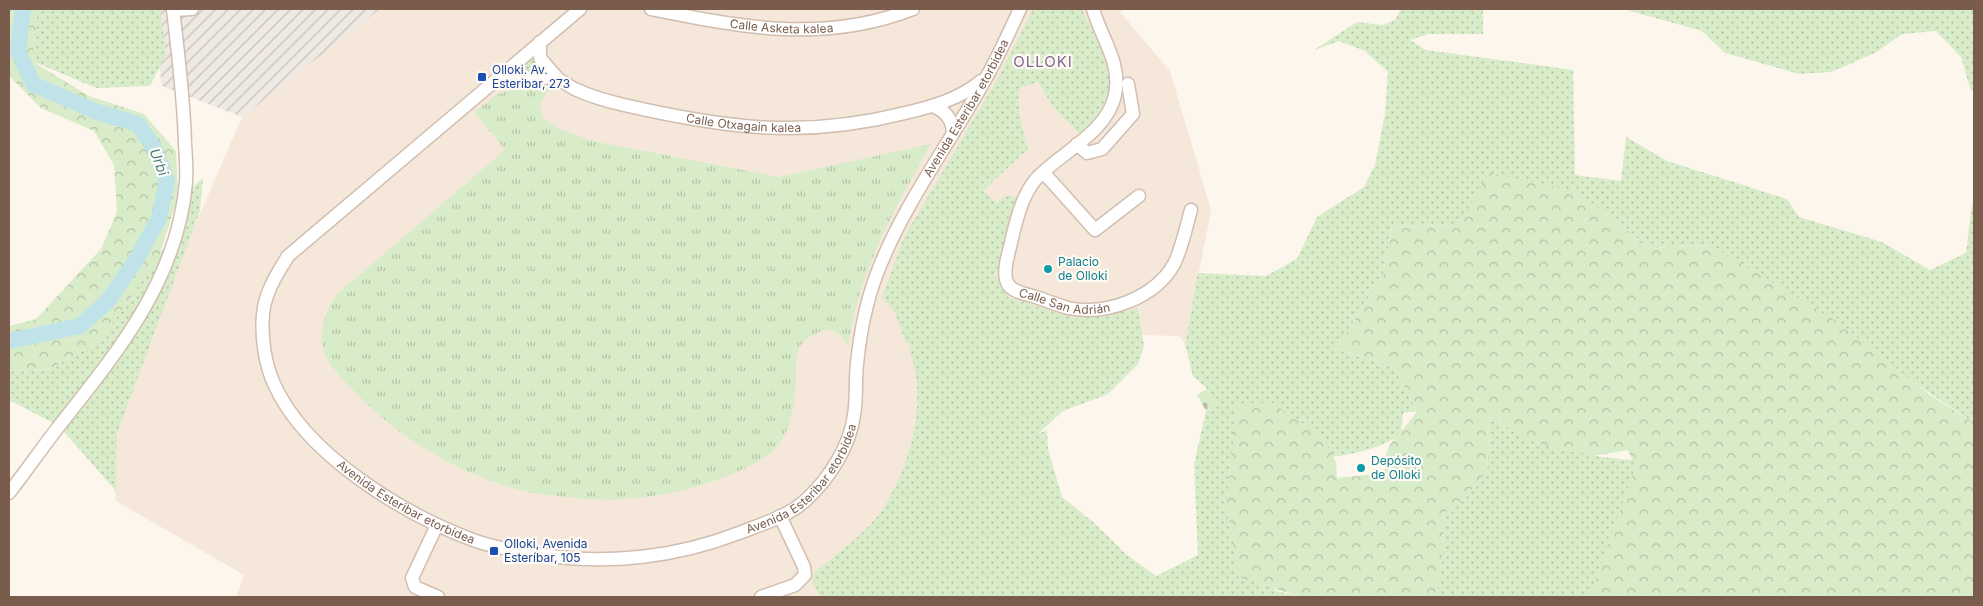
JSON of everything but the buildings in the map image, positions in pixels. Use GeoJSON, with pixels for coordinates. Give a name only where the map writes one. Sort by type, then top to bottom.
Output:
{"type":"FeatureCollection","features":[{"type":"Feature","properties":{"kind":"street"},"geometry":{"type":"LineString","coordinates":[[9,492],[113,359],[154,292],[170,253],[179,226],[186,181],[185,112],[173,10],[192,9]]}},
{"type":"Feature","properties":{"kind":"street"},"geometry":{"type":"LineString","coordinates":[[577,11],[592,9]]}},
{"type":"Feature","properties":{"kind":"street","name":"Calle Asketa kalea"},"geometry":{"type":"LineString","coordinates":[[650,9],[720,24],[778,30],[845,26],[913,9]]}},
{"type":"Feature","properties":{"kind":"street","name":"Avenida Esteribar etorbidea"},"geometry":{"type":"LineString","coordinates":[[577,11],[288,256],[271,283],[263,312],[263,342],[273,382],[288,408],[308,432],[355,474],[390,499],[437,525],[476,541],[544,556],[608,559],[642,558],[716,542],[780,516],[805,501],[823,482],[839,458],[854,415],[860,338],[876,277],[897,227],[986,77],[1020,9]]}},
{"type":"Feature","properties":{"kind":"street","name":"Calle San Adrián"},"geometry":{"type":"LineString","coordinates":[[1093,9],[1113,58],[1116,72],[1115,95],[1103,120],[1036,180],[1023,201],[1005,277],[1007,285],[1015,290],[1070,308],[1115,306],[1135,299],[1156,285],[1175,263],[1191,210]]}},
{"type":"Feature","properties":{"kind":"street","name":"Calle Otxagain kalea"},"geometry":{"type":"LineString","coordinates":[[540,42],[540,58],[559,80]]}},
{"type":"Feature","properties":{"kind":"street","name":"Calle Otxagain kalea"},"geometry":{"type":"LineString","coordinates":[[493,83],[528,77],[559,80],[593,97],[623,105],[752,128],[833,127],[881,119],[955,98],[986,77]]}},
{"type":"Feature","properties":{"kind":"street"},"geometry":{"type":"LineString","coordinates":[[1077,144],[1087,153],[1102,149],[1133,114],[1128,84]]}},
{"type":"Feature","properties":{"kind":"street"},"geometry":{"type":"LineString","coordinates":[[932,106],[939,108],[948,116],[952,123],[953,132]]}},
{"type":"Feature","properties":{"kind":"street"},"geometry":{"type":"LineString","coordinates":[[1044,173],[1095,230],[1139,196]]}},
{"type":"Feature","properties":{"kind":"street"},"geometry":{"type":"LineString","coordinates":[[761,597],[794,585],[805,575],[804,567],[780,516]]}},
{"type":"Feature","properties":{"kind":"street"},"geometry":{"type":"LineString","coordinates":[[437,525],[412,578],[415,587],[438,597]]}},
{"type":"Feature","properties":{"kind":"shaded area"},"geometry":{"type":"Polygon","coordinates":[[[151,9],[380,9],[242,117],[162,86],[151,9]]]}},
{"type":"Feature","properties":{"kind":"shaded area"},"geometry":{"type":"Polygon","coordinates":[[[377,9],[1127,9],[1120,12],[1170,71],[1211,210],[1185,344],[1179,336],[1000,331],[879,597],[236,597],[244,575],[116,501],[108,426],[242,117],[377,9]]]}},
{"type":"Feature","properties":{"kind":"green space"},"geometry":{"type":"Polygon","coordinates":[[[9,9],[38,9],[32,61],[89,96],[144,114],[176,151],[178,197],[159,257],[100,341],[49,369],[9,371],[9,326],[36,319],[101,249],[117,212],[114,165],[94,131],[41,108],[9,76],[9,9]]]}},
{"type":"Feature","properties":{"kind":"green space"},"geometry":{"type":"Polygon","coordinates":[[[38,9],[160,9],[166,55],[150,86],[96,88],[32,61],[38,9]]]}},
{"type":"Feature","properties":{"kind":"green space"},"geometry":{"type":"Polygon","coordinates":[[[1033,9],[1082,9],[1105,59],[1109,85],[1107,98],[1100,111],[1080,134],[1053,107],[1038,82],[1019,88],[1019,111],[1028,149],[983,191],[997,203],[1005,196],[1017,197],[1000,270],[994,273],[1008,297],[1075,318],[1103,316],[1138,308],[1144,346],[1138,364],[1108,394],[1063,411],[1038,434],[1047,430],[1048,449],[1062,497],[1092,521],[1127,555],[1156,576],[1198,555],[1194,464],[1206,411],[1217,405],[1207,389],[1193,376],[1185,344],[1198,273],[1266,276],[1297,259],[1317,217],[1364,187],[1375,165],[1385,114],[1388,72],[1365,51],[1339,41],[1314,50],[1357,22],[1382,25],[1395,20],[1401,9],[1483,9],[1483,34],[1429,34],[1410,40],[1426,50],[1573,70],[1575,175],[1621,181],[1626,137],[1667,161],[1787,199],[1799,217],[1882,242],[1930,270],[1966,253],[1972,204],[1974,203],[1974,423],[1711,245],[1650,248],[1576,191],[1459,225],[1392,227],[1383,276],[1336,349],[1394,367],[1417,411],[1403,413],[1401,434],[1365,450],[1319,459],[1231,464],[1226,509],[1231,528],[1276,591],[1301,597],[820,597],[813,583],[814,573],[861,534],[884,507],[899,479],[914,433],[917,386],[908,341],[906,343],[895,313],[882,297],[904,237],[998,78],[1033,9]]]}},
{"type":"Feature","properties":{"kind":"green space"},"geometry":{"type":"Polygon","coordinates":[[[1623,9],[1974,9],[1974,90],[1971,91],[1961,57],[1936,31],[1902,34],[1875,53],[1831,72],[1799,74],[1725,53],[1702,31],[1623,9]]]}},
{"type":"Feature","properties":{"kind":"green space"},"geometry":{"type":"Polygon","coordinates":[[[533,53],[546,72],[509,74],[533,53]]]}},
{"type":"Feature","properties":{"kind":"green space"},"geometry":{"type":"Polygon","coordinates":[[[523,85],[560,88],[547,93],[540,104],[543,118],[557,128],[592,141],[779,177],[931,144],[904,192],[869,267],[853,319],[848,347],[840,334],[826,329],[811,336],[801,344],[797,355],[795,392],[791,418],[781,441],[763,459],[709,483],[666,494],[644,497],[599,499],[527,491],[488,480],[466,471],[426,449],[406,436],[371,407],[341,378],[330,363],[322,345],[322,330],[326,315],[336,295],[505,150],[474,112],[496,95],[523,85]]]}},
{"type":"Feature","properties":{"kind":"green space"},"geometry":{"type":"Polygon","coordinates":[[[1489,173],[1576,191],[1650,248],[1711,245],[1839,323],[1930,395],[1974,423],[1974,597],[1590,597],[1635,467],[1628,450],[1593,456],[1557,449],[1528,440],[1490,417],[1487,472],[1463,500],[1443,514],[1444,546],[1436,597],[1301,597],[1238,577],[1231,528],[1226,509],[1237,404],[1271,402],[1322,436],[1336,462],[1337,478],[1385,473],[1385,462],[1390,446],[1417,411],[1394,367],[1336,349],[1383,276],[1392,227],[1459,225],[1489,173]]]}},
{"type":"Feature","properties":{"kind":"green space"},"geometry":{"type":"Polygon","coordinates":[[[203,178],[200,211],[117,433],[116,491],[59,426],[9,400],[9,371],[49,369],[100,341],[179,226],[184,195],[203,178]]]}},
{"type":"Feature","properties":{"kind":"green space"},"geometry":{"type":"Polygon","coordinates":[[[1207,389],[1217,405],[1206,411],[1197,395],[1207,389]]]}},
{"type":"Feature","properties":{"kind":"green space"},"geometry":{"type":"Polygon","coordinates":[[[1490,417],[1544,444],[1579,453],[1639,461],[1590,597],[1436,597],[1444,546],[1443,514],[1463,500],[1487,472],[1490,417]]]}},
{"type":"Feature","properties":{"kind":"waterway","name":"Urbi"},"geometry":{"type":"LineString","coordinates":[[9,341],[80,326],[108,301],[136,260],[159,218],[167,181],[154,148],[138,124],[97,112],[33,84],[18,51],[23,9]]}},
{"type":"Feature","properties":{"kind":"place","name":"Olloki. Av. Esteribar, 273"},"geometry":{"type":"Point","coordinates":[482,77]}},
{"type":"Feature","properties":{"kind":"place","name":"Palacio de Olloki"},"geometry":{"type":"Point","coordinates":[1048,269]}},
{"type":"Feature","properties":{"kind":"place","name":"Depósito de Olloki"},"geometry":{"type":"Point","coordinates":[1361,468]}},
{"type":"Feature","properties":{"kind":"place","name":"Olloki, Avenida Esteríbar, 105"},"geometry":{"type":"Point","coordinates":[494,551]}},
{"type":"Feature","properties":{"kind":"district","name":"OLLOKI"},"geometry":{"type":"Point","coordinates":[1043,62]}}]}
